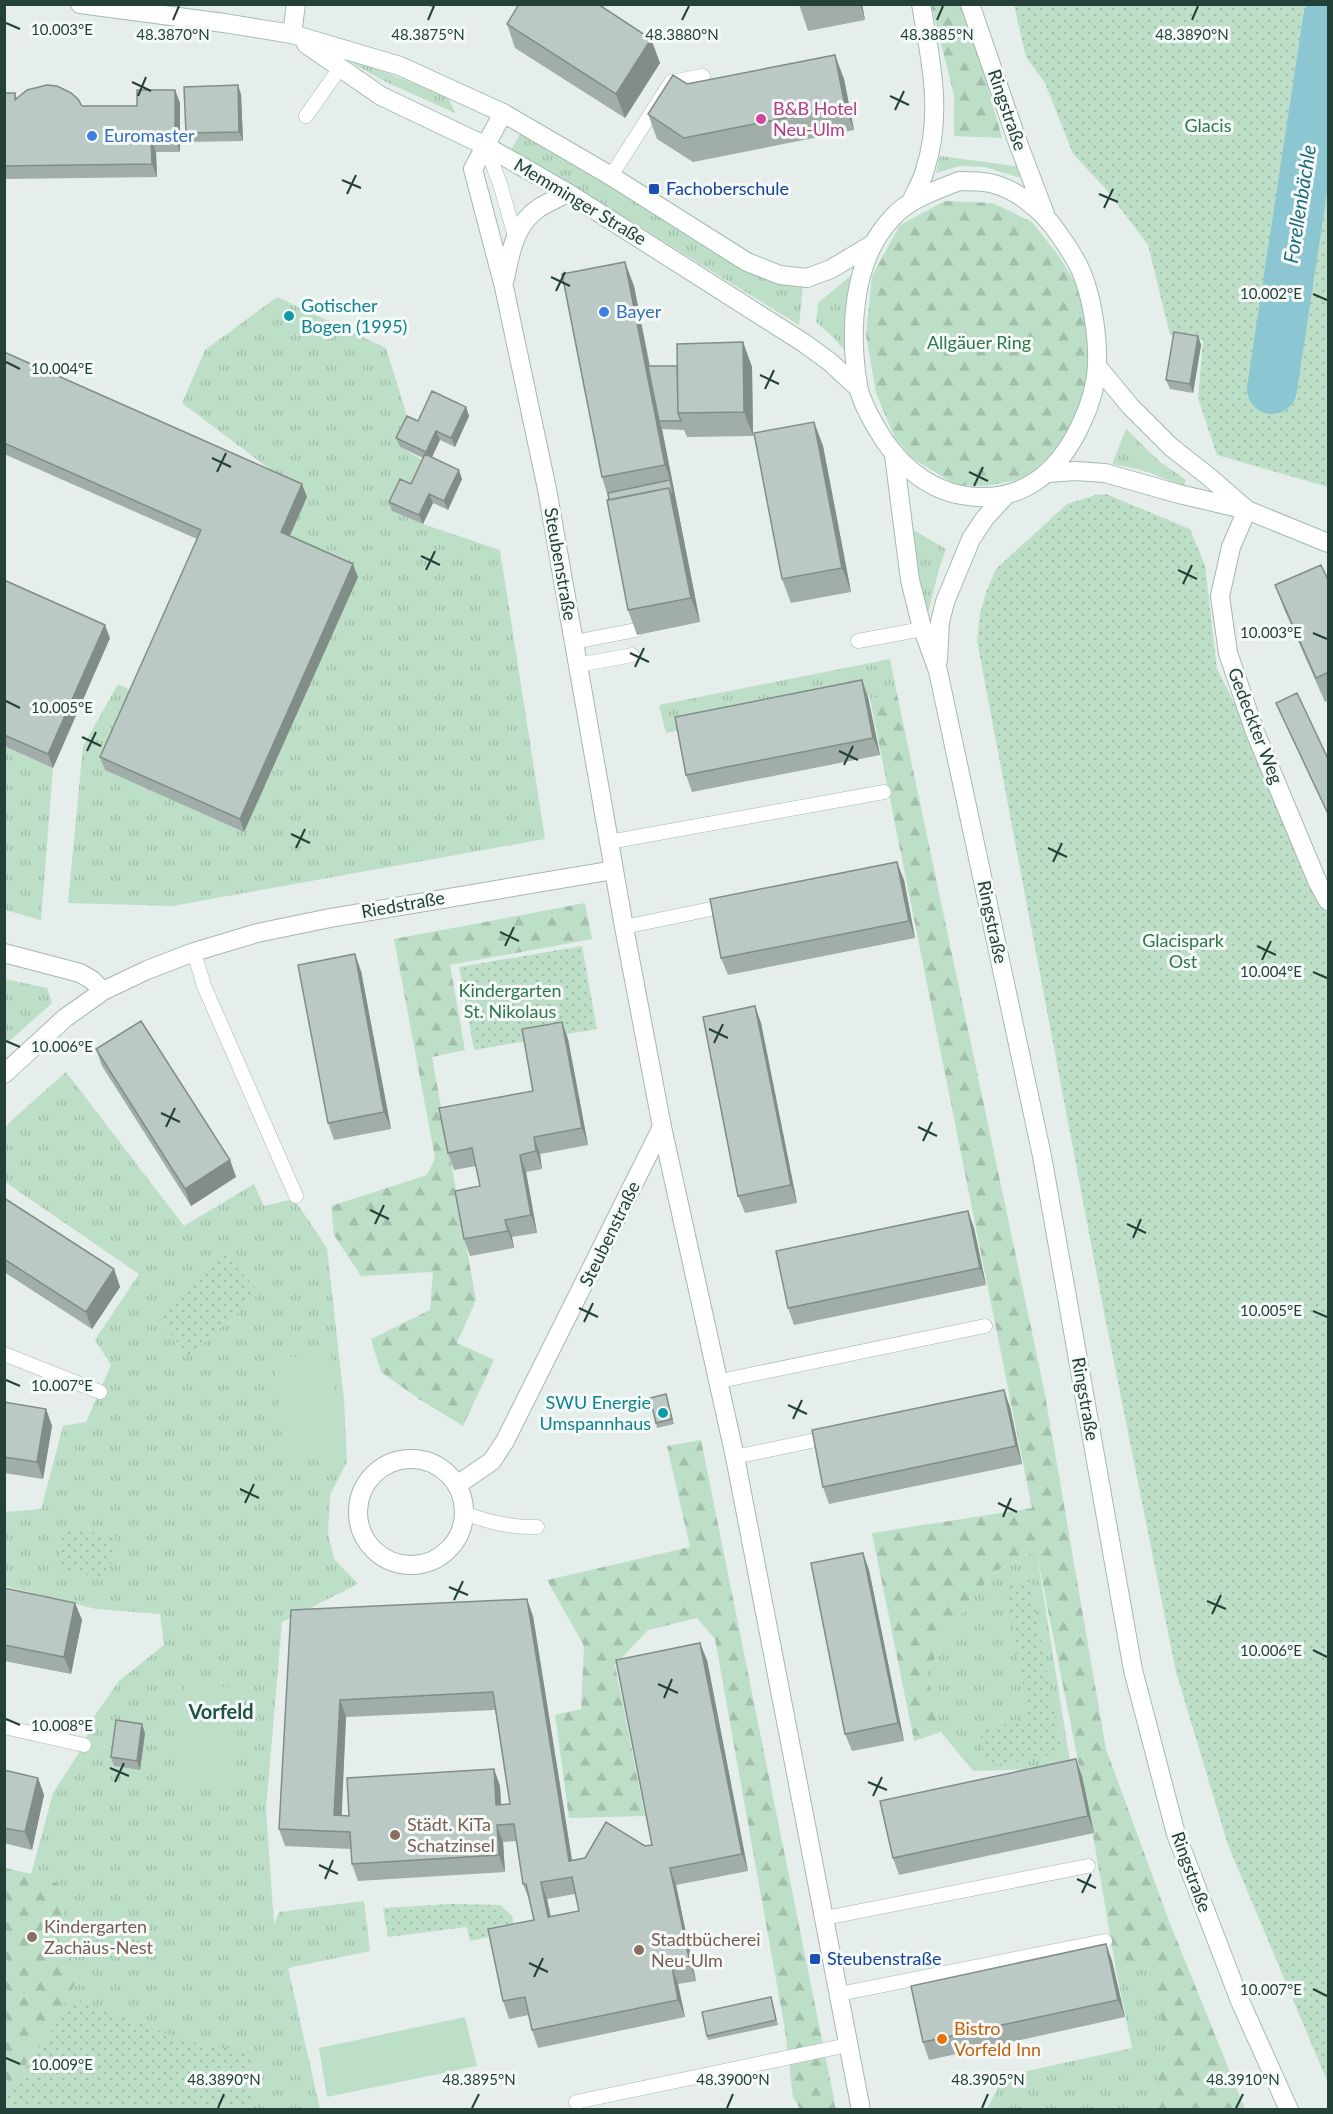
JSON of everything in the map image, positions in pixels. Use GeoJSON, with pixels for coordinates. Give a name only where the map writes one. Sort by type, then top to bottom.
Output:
{"type":"FeatureCollection","features":[{"type":"Feature","properties":{"kind":"main road","name":"Memminger Straße"},"geometry":{"type":"LineString","coordinates":[[80,4],[292,34],[400,66],[503,113],[611,176],[747,262],[780,275],[807,278],[831,269],[872,245]]}},
{"type":"Feature","properties":{"kind":"main road"},"geometry":{"type":"LineString","coordinates":[[292,34],[296,4]]}},
{"type":"Feature","properties":{"kind":"main road"},"geometry":{"type":"LineString","coordinates":[[912,200],[925,171],[935,111],[934,77],[921,4]]}},
{"type":"Feature","properties":{"kind":"main road","name":"Ringstraße"},"geometry":{"type":"LineString","coordinates":[[970,4],[1046,216]]}},
{"type":"Feature","properties":{"kind":"main road","name":"Memminger Straße"},"geometry":{"type":"LineString","coordinates":[[292,34],[381,96],[486,146],[568,193],[804,343],[830,362],[858,388]]}},
{"type":"Feature","properties":{"kind":"main road","name":"Steubenstraße"},"geometry":{"type":"LineString","coordinates":[[503,113],[473,169],[504,286],[547,489],[624,927],[662,1127],[720,1381],[861,2109]]}},
{"type":"Feature","properties":{"kind":"main road"},"geometry":{"type":"LineString","coordinates":[[959,181],[991,183],[1021,196],[1046,216],[1067,246],[1083,275],[1093,314],[1097,366],[1090,405],[1072,443],[1049,473],[1032,485],[1005,496],[974,498],[953,494],[933,486],[894,455],[874,424],[858,388],[854,323],[856,297],[872,245],[891,218],[912,200],[959,181]]}},
{"type":"Feature","properties":{"kind":"main road","name":"Steubenstraße"},"geometry":{"type":"LineString","coordinates":[[504,286],[515,236],[536,209],[568,193]]}},
{"type":"Feature","properties":{"kind":"main road"},"geometry":{"type":"LineString","coordinates":[[1097,366],[1130,406],[1171,447],[1247,510]]}},
{"type":"Feature","properties":{"kind":"main road","name":"Ringstraße"},"geometry":{"type":"LineString","coordinates":[[894,455],[910,580],[923,629],[938,671],[1042,1156],[1133,1670],[1176,1834],[1240,2001],[1289,2109]]}},
{"type":"Feature","properties":{"kind":"main road"},"geometry":{"type":"LineString","coordinates":[[1049,473],[1076,471],[1105,473],[1247,510],[1329,543]]}},
{"type":"Feature","properties":{"kind":"main road","name":"Ringstraße"},"geometry":{"type":"LineString","coordinates":[[938,671],[940,622],[945,602],[971,539],[985,518],[1005,496]]}},
{"type":"Feature","properties":{"kind":"main road","name":"Gedeckter Weg"},"geometry":{"type":"LineString","coordinates":[[1247,510],[1232,547],[1220,596],[1228,653],[1260,742],[1318,884],[1329,901]]}},
{"type":"Feature","properties":{"kind":"main road","name":"Riedstraße"},"geometry":{"type":"LineString","coordinates":[[4,1074],[65,1018],[103,991],[147,969],[194,952],[257,933],[330,918],[614,870]]}},
{"type":"Feature","properties":{"kind":"main road"},"geometry":{"type":"LineString","coordinates":[[4,953],[80,973],[92,980],[103,991]]}},
{"type":"Feature","properties":{"kind":"main road","name":"Steubenstraße"},"geometry":{"type":"LineString","coordinates":[[457,1485],[492,1461],[505,1441],[662,1127]]}},
{"type":"Feature","properties":{"kind":"main road"},"geometry":{"type":"LineString","coordinates":[[415,1458],[432,1463],[447,1472],[457,1485],[463,1499],[464,1513],[459,1535],[444,1553],[434,1560],[411,1565],[384,1558],[371,1547],[362,1534],[358,1507],[361,1494],[370,1479],[382,1467],[398,1460],[415,1458]]}},
{"type":"Feature","properties":{"kind":"lane"},"geometry":{"type":"LineString","coordinates":[[306,116],[340,68]]}},
{"type":"Feature","properties":{"kind":"lane"},"geometry":{"type":"LineString","coordinates":[[611,176],[670,82],[703,76]]}},
{"type":"Feature","properties":{"kind":"lane"},"geometry":{"type":"LineString","coordinates":[[486,146],[515,236]]}},
{"type":"Feature","properties":{"kind":"lane"},"geometry":{"type":"LineString","coordinates":[[858,641],[923,629]]}},
{"type":"Feature","properties":{"kind":"lane"},"geometry":{"type":"LineString","coordinates":[[574,642],[636,630]]}},
{"type":"Feature","properties":{"kind":"lane"},"geometry":{"type":"LineString","coordinates":[[578,665],[633,655]]}},
{"type":"Feature","properties":{"kind":"lane"},"geometry":{"type":"LineString","coordinates":[[609,842],[884,792]]}},
{"type":"Feature","properties":{"kind":"lane"},"geometry":{"type":"LineString","coordinates":[[624,927],[745,902]]}},
{"type":"Feature","properties":{"kind":"lane"},"geometry":{"type":"LineString","coordinates":[[194,952],[204,986],[296,1196]]}},
{"type":"Feature","properties":{"kind":"lane"},"geometry":{"type":"LineString","coordinates":[[720,1381],[985,1326]]}},
{"type":"Feature","properties":{"kind":"lane"},"geometry":{"type":"LineString","coordinates":[[4,1354],[99,1392]]}},
{"type":"Feature","properties":{"kind":"lane"},"geometry":{"type":"LineString","coordinates":[[735,1457],[844,1433]]}},
{"type":"Feature","properties":{"kind":"lane"},"geometry":{"type":"LineString","coordinates":[[464,1513],[491,1522],[537,1527]]}},
{"type":"Feature","properties":{"kind":"lane"},"geometry":{"type":"LineString","coordinates":[[4,1726],[84,1745]]}},
{"type":"Feature","properties":{"kind":"lane"},"geometry":{"type":"LineString","coordinates":[[825,1918],[1088,1866]]}},
{"type":"Feature","properties":{"kind":"lane"},"geometry":{"type":"LineString","coordinates":[[839,1994],[1104,1941]]}},
{"type":"Feature","properties":{"kind":"lane"},"geometry":{"type":"LineString","coordinates":[[576,2102],[848,2045]]}},
{"type":"Feature","properties":{"kind":"green space"},"geometry":{"type":"Polygon","coordinates":[[[931,5],[960,5],[973,33],[1002,138],[954,136],[954,95],[931,5]]]}},
{"type":"Feature","properties":{"kind":"green space","name":"Glacis"},"geometry":{"type":"Polygon","coordinates":[[[1014,5],[1328,5],[1328,487],[1217,455],[1198,398],[1203,340],[1170,335],[1148,245],[1105,188],[1073,154],[1045,83],[1026,57],[1014,5]]]}},
{"type":"Feature","properties":{"kind":"green space"},"geometry":{"type":"Polygon","coordinates":[[[347,60],[369,66],[448,97],[455,113],[386,82],[347,60]]]}},
{"type":"Feature","properties":{"kind":"green space"},"geometry":{"type":"Polygon","coordinates":[[[520,134],[803,285],[799,325],[582,191],[511,150],[520,134]]]}},
{"type":"Feature","properties":{"kind":"green space"},"geometry":{"type":"Polygon","coordinates":[[[940,156],[1022,167],[1028,180],[985,167],[960,166],[936,173],[940,156]]]}},
{"type":"Feature","properties":{"kind":"green space","name":"Allgäuer Ring"},"geometry":{"type":"Polygon","coordinates":[[[945,201],[993,203],[1032,222],[1056,252],[1081,291],[1091,334],[1089,382],[1075,426],[1052,454],[1024,479],[985,486],[956,485],[912,458],[895,438],[876,393],[866,335],[872,276],[900,225],[945,201]]]}},
{"type":"Feature","properties":{"kind":"green space"},"geometry":{"type":"Polygon","coordinates":[[[854,273],[848,291],[844,350],[816,322],[818,303],[854,273]]]}},
{"type":"Feature","properties":{"kind":"green space"},"geometry":{"type":"Polygon","coordinates":[[[277,297],[386,348],[410,425],[400,447],[428,463],[393,511],[423,524],[500,550],[545,839],[172,906],[68,903],[83,746],[118,684],[139,694],[285,546],[307,497],[182,403],[205,350],[277,297]]]}},
{"type":"Feature","properties":{"kind":"green space"},"geometry":{"type":"Polygon","coordinates":[[[1126,429],[1159,461],[1186,480],[1184,486],[1142,470],[1112,464],[1126,429]]]}},
{"type":"Feature","properties":{"kind":"green space","name":"Glacispark Ost"},"geometry":{"type":"Polygon","coordinates":[[[1106,494],[1190,529],[1205,565],[1217,669],[1249,732],[1314,889],[1328,911],[1328,2083],[1228,1845],[1176,1672],[1103,1307],[977,641],[980,614],[996,569],[1067,504],[1106,494]]]}},
{"type":"Feature","properties":{"kind":"green space"},"geometry":{"type":"Polygon","coordinates":[[[910,528],[946,549],[927,617],[917,582],[910,528]]]}},
{"type":"Feature","properties":{"kind":"green space"},"geometry":{"type":"Polygon","coordinates":[[[890,659],[897,694],[870,699],[868,695],[666,733],[659,705],[890,659]]]}},
{"type":"Feature","properties":{"kind":"green space"},"geometry":{"type":"Polygon","coordinates":[[[897,694],[1044,1389],[1106,1749],[1169,1921],[1245,2109],[1147,2109],[1168,2047],[1147,1964],[1116,1970],[1094,1841],[1037,1555],[1030,1553],[993,1573],[952,1625],[927,1673],[941,1732],[914,1741],[872,1533],[1032,1508],[870,699],[897,694]]]}},
{"type":"Feature","properties":{"kind":"green space"},"geometry":{"type":"Polygon","coordinates":[[[4,746],[53,768],[41,920],[5,910],[4,746]]]}},
{"type":"Feature","properties":{"kind":"green space"},"geometry":{"type":"Polygon","coordinates":[[[585,903],[592,939],[450,965],[465,1050],[432,1057],[476,1300],[457,1343],[494,1360],[463,1426],[381,1372],[371,1339],[430,1310],[433,1272],[361,1276],[334,1235],[331,1206],[427,1175],[435,1158],[394,939],[585,903]]]}},
{"type":"Feature","properties":{"kind":"green space","name":"Kindergarten St. Nikolaus"},"geometry":{"type":"Polygon","coordinates":[[[582,946],[597,1029],[474,1050],[459,967],[582,946]]]}},
{"type":"Feature","properties":{"kind":"green space"},"geometry":{"type":"Polygon","coordinates":[[[5,979],[47,988],[52,1003],[5,1045],[5,979]]]}},
{"type":"Feature","properties":{"kind":"green space"},"geometry":{"type":"Polygon","coordinates":[[[66,1072],[184,1226],[254,1184],[264,1206],[294,1199],[327,1248],[344,1400],[347,1462],[330,1495],[328,1533],[334,1559],[358,1584],[282,1622],[266,1809],[274,1925],[279,1912],[364,1901],[370,1951],[288,1968],[320,2109],[5,2109],[5,2092],[65,1925],[59,1884],[31,1875],[53,1793],[84,1745],[93,1718],[119,1681],[164,1645],[160,1614],[96,1609],[5,1586],[5,1512],[41,1509],[63,1426],[86,1422],[111,1365],[95,1340],[139,1274],[5,1182],[5,1128],[66,1072]]]}},
{"type":"Feature","properties":{"kind":"green space"},"geometry":{"type":"Polygon","coordinates":[[[225,1254],[260,1293],[190,1356],[155,1317],[225,1254]]]}},
{"type":"Feature","properties":{"kind":"green space"},"geometry":{"type":"Polygon","coordinates":[[[331,1353],[341,1450],[284,1456],[274,1359],[331,1353]]]}},
{"type":"Feature","properties":{"kind":"green space"},"geometry":{"type":"Polygon","coordinates":[[[701,1440],[836,2109],[800,2109],[793,2097],[785,2030],[715,1639],[697,1618],[648,1630],[615,1665],[645,1816],[569,1818],[555,1715],[581,1709],[584,1646],[547,1580],[690,1547],[667,1446],[701,1440]]]}},
{"type":"Feature","properties":{"kind":"green space"},"geometry":{"type":"Polygon","coordinates":[[[64,1527],[116,1537],[108,1579],[57,1569],[64,1527]]]}},
{"type":"Feature","properties":{"kind":"green space"},"geometry":{"type":"Polygon","coordinates":[[[1030,1553],[1037,1555],[1071,1768],[973,1771],[941,1732],[927,1673],[952,1625],[993,1573],[1030,1553]]]}},
{"type":"Feature","properties":{"kind":"green space"},"geometry":{"type":"Polygon","coordinates":[[[1030,1580],[1062,1753],[987,1766],[979,1729],[1029,1720],[1005,1586],[1030,1580]]]}},
{"type":"Feature","properties":{"kind":"green space"},"geometry":{"type":"Polygon","coordinates":[[[185,1682],[242,1689],[229,1790],[172,1783],[185,1682]]]}},
{"type":"Feature","properties":{"kind":"green space","name":"Kindergarten Zachäus-Nest"},"geometry":{"type":"Polygon","coordinates":[[[5,1868],[35,1875],[59,1884],[75,1983],[61,2012],[5,2093],[5,1868]]]}},
{"type":"Feature","properties":{"kind":"green space"},"geometry":{"type":"Polygon","coordinates":[[[451,1904],[500,1905],[512,1916],[514,1926],[506,1933],[470,1941],[467,1927],[388,1937],[383,1908],[451,1904]]]}},
{"type":"Feature","properties":{"kind":"green space"},"geometry":{"type":"Polygon","coordinates":[[[1147,1964],[1168,2047],[1147,2109],[986,2110],[1005,2076],[1132,2048],[1116,1970],[1147,1964]]]}},
{"type":"Feature","properties":{"kind":"green space"},"geometry":{"type":"Polygon","coordinates":[[[74,1998],[183,2040],[254,2054],[252,2109],[5,2109],[5,2097],[74,1998]]]}},
{"type":"Feature","properties":{"kind":"green space"},"geometry":{"type":"Polygon","coordinates":[[[465,2017],[477,2066],[327,2097],[319,2048],[465,2017]]]}},
{"type":"Feature","properties":{"kind":"building"},"geometry":{"type":"Polygon","coordinates":[[[519,4],[598,4],[651,39],[616,94],[507,24],[519,4]]]}},
{"type":"Feature","properties":{"kind":"building"},"geometry":{"type":"Polygon","coordinates":[[[835,55],[845,106],[684,138],[648,114],[673,75],[687,84],[835,55]]]}},
{"type":"Feature","properties":{"kind":"building","name":"Euromaster"},"geometry":{"type":"Polygon","coordinates":[[[47,85],[57,86],[71,93],[82,106],[137,106],[137,90],[175,90],[175,139],[151,139],[152,164],[4,166],[4,93],[15,93],[15,100],[27,90],[47,85]]]}},
{"type":"Feature","properties":{"kind":"building"},"geometry":{"type":"Polygon","coordinates":[[[238,85],[239,132],[186,133],[184,87],[238,85]]]}},
{"type":"Feature","properties":{"kind":"building"},"geometry":{"type":"Polygon","coordinates":[[[625,262],[665,465],[602,477],[562,274],[625,262]]]}},
{"type":"Feature","properties":{"kind":"building"},"geometry":{"type":"Polygon","coordinates":[[[1174,332],[1198,336],[1190,384],[1166,380],[1174,332]]]}},
{"type":"Feature","properties":{"kind":"building"},"geometry":{"type":"Polygon","coordinates":[[[743,342],[744,412],[678,413],[677,344],[743,342]]]}},
{"type":"Feature","properties":{"kind":"building"},"geometry":{"type":"Polygon","coordinates":[[[4,352],[302,484],[281,532],[353,564],[240,819],[100,757],[201,530],[4,443],[4,352]]]}},
{"type":"Feature","properties":{"kind":"building"},"geometry":{"type":"Polygon","coordinates":[[[648,366],[677,366],[678,413],[681,421],[659,421],[648,366]]]}},
{"type":"Feature","properties":{"kind":"building"},"geometry":{"type":"Polygon","coordinates":[[[432,391],[466,407],[451,438],[436,431],[426,452],[396,438],[407,416],[418,421],[432,391]]]}},
{"type":"Feature","properties":{"kind":"building"},"geometry":{"type":"Polygon","coordinates":[[[814,422],[842,568],[782,579],[754,433],[814,422]]]}},
{"type":"Feature","properties":{"kind":"building"},"geometry":{"type":"Polygon","coordinates":[[[425,454],[459,470],[444,501],[429,494],[419,515],[389,502],[400,479],[411,484],[425,454]]]}},
{"type":"Feature","properties":{"kind":"building"},"geometry":{"type":"Polygon","coordinates":[[[670,480],[675,503],[669,488],[609,500],[608,493],[670,480]]]}},
{"type":"Feature","properties":{"kind":"building"},"geometry":{"type":"Polygon","coordinates":[[[669,488],[691,598],[628,610],[607,500],[669,488]]]}},
{"type":"Feature","properties":{"kind":"building"},"geometry":{"type":"Polygon","coordinates":[[[1321,565],[1329,582],[1329,672],[1316,678],[1275,585],[1321,565]]]}},
{"type":"Feature","properties":{"kind":"building"},"geometry":{"type":"Polygon","coordinates":[[[4,580],[105,625],[48,754],[4,735],[4,580]]]}},
{"type":"Feature","properties":{"kind":"building"},"geometry":{"type":"Polygon","coordinates":[[[862,680],[873,738],[686,775],[675,717],[862,680]]]}},
{"type":"Feature","properties":{"kind":"building"},"geometry":{"type":"Polygon","coordinates":[[[1297,693],[1329,761],[1329,816],[1276,703],[1297,693]]]}},
{"type":"Feature","properties":{"kind":"building"},"geometry":{"type":"Polygon","coordinates":[[[897,862],[909,921],[721,958],[710,899],[897,862]]]}},
{"type":"Feature","properties":{"kind":"building"},"geometry":{"type":"Polygon","coordinates":[[[355,954],[384,1112],[328,1123],[298,965],[355,954]]]}},
{"type":"Feature","properties":{"kind":"building"},"geometry":{"type":"Polygon","coordinates":[[[755,1006],[791,1185],[738,1196],[703,1017],[755,1006]]]}},
{"type":"Feature","properties":{"kind":"building"},"geometry":{"type":"Polygon","coordinates":[[[141,1021],[230,1160],[185,1189],[96,1049],[141,1021]]]}},
{"type":"Feature","properties":{"kind":"building","name":"Kindergarten St. Nikolaus"},"geometry":{"type":"Polygon","coordinates":[[[562,1022],[582,1128],[534,1137],[536,1151],[520,1155],[531,1215],[505,1220],[508,1231],[464,1239],[455,1191],[480,1186],[472,1148],[448,1153],[439,1108],[533,1091],[522,1029],[562,1022]]]}},
{"type":"Feature","properties":{"kind":"building"},"geometry":{"type":"Polygon","coordinates":[[[4,1198],[114,1269],[86,1312],[4,1259],[4,1198]]]}},
{"type":"Feature","properties":{"kind":"building"},"geometry":{"type":"Polygon","coordinates":[[[968,1211],[980,1268],[788,1308],[776,1251],[968,1211]]]}},
{"type":"Feature","properties":{"kind":"building"},"geometry":{"type":"Polygon","coordinates":[[[1004,1390],[1016,1446],[823,1487],[812,1430],[1004,1390]]]}},
{"type":"Feature","properties":{"kind":"building","name":"SWU Energie Umspannhaus"},"geometry":{"type":"Polygon","coordinates":[[[666,1394],[672,1419],[656,1423],[650,1398],[666,1394]]]}},
{"type":"Feature","properties":{"kind":"building"},"geometry":{"type":"Polygon","coordinates":[[[4,1402],[46,1409],[37,1462],[4,1457],[4,1402]]]}},
{"type":"Feature","properties":{"kind":"building"},"geometry":{"type":"Polygon","coordinates":[[[863,1553],[898,1723],[845,1734],[811,1563],[863,1553]]]}},
{"type":"Feature","properties":{"kind":"building"},"geometry":{"type":"Polygon","coordinates":[[[4,1588],[75,1603],[64,1657],[4,1645],[4,1588]]]}},
{"type":"Feature","properties":{"kind":"building"},"geometry":{"type":"Polygon","coordinates":[[[527,1599],[569,1861],[585,1858],[606,1822],[645,1846],[652,1845],[616,1660],[700,1643],[742,1854],[670,1868],[690,1963],[672,1967],[678,2000],[532,2030],[525,1997],[503,2001],[488,1929],[534,1920],[526,1884],[523,1884],[514,1824],[497,1825],[499,1855],[352,1864],[350,1832],[279,1829],[291,1610],[527,1599]],[[493,1692],[340,1700],[334,1815],[349,1816],[347,1778],[494,1769],[496,1805],[510,1804],[493,1692]],[[572,1877],[541,1882],[548,1917],[579,1911],[572,1877]]]}},
{"type":"Feature","properties":{"kind":"building"},"geometry":{"type":"Polygon","coordinates":[[[116,1720],[142,1724],[137,1761],[111,1757],[116,1720]]]}},
{"type":"Feature","properties":{"kind":"building"},"geometry":{"type":"Polygon","coordinates":[[[1076,1759],[1088,1816],[893,1858],[880,1801],[1076,1759]]]}},
{"type":"Feature","properties":{"kind":"building"},"geometry":{"type":"Polygon","coordinates":[[[4,1770],[38,1778],[25,1832],[4,1828],[4,1770]]]}},
{"type":"Feature","properties":{"kind":"building"},"geometry":{"type":"Polygon","coordinates":[[[1106,1944],[1118,2000],[923,2042],[911,1986],[1106,1944]]]}},
{"type":"Feature","properties":{"kind":"building"},"geometry":{"type":"Polygon","coordinates":[[[771,1997],[776,2020],[707,2036],[702,2012],[771,1997]]]}},
{"type":"Feature","properties":{"kind":"waterway","name":"Forellenbächle"},"geometry":{"type":"LineString","coordinates":[[1272,389],[1328,19]]}},
{"type":"Feature","properties":{"kind":"place","name":"B&B Hotel Neu-Ulm"},"geometry":{"type":"Point","coordinates":[761,119]}},
{"type":"Feature","properties":{"kind":"place","name":"Euromaster"},"geometry":{"type":"Point","coordinates":[92,136]}},
{"type":"Feature","properties":{"kind":"place","name":"Fachoberschule"},"geometry":{"type":"Point","coordinates":[654,189]}},
{"type":"Feature","properties":{"kind":"place","name":"Bayer"},"geometry":{"type":"Point","coordinates":[604,312]}},
{"type":"Feature","properties":{"kind":"place","name":"Gotischer Bogen (1995)"},"geometry":{"type":"Point","coordinates":[289,316]}},
{"type":"Feature","properties":{"kind":"place","name":"SWU Energie Umspannhaus"},"geometry":{"type":"Point","coordinates":[663,1413]}},
{"type":"Feature","properties":{"kind":"place","name":"Städt. KiTa Schatzinsel"},"geometry":{"type":"Point","coordinates":[395,1835]}},
{"type":"Feature","properties":{"kind":"place","name":"Kindergarten Zachäus-Nest"},"geometry":{"type":"Point","coordinates":[32,1937]}},
{"type":"Feature","properties":{"kind":"place","name":"Stadtbücherei Neu-Ulm"},"geometry":{"type":"Point","coordinates":[639,1950]}},
{"type":"Feature","properties":{"kind":"place","name":"Steubenstraße"},"geometry":{"type":"Point","coordinates":[815,1959]}},
{"type":"Feature","properties":{"kind":"place","name":"Bistro Vorfeld Inn"},"geometry":{"type":"Point","coordinates":[942,2039]}},
{"type":"Feature","properties":{"kind":"district","name":"Vorfeld"},"geometry":{"type":"Point","coordinates":[221,1712]}}]}
